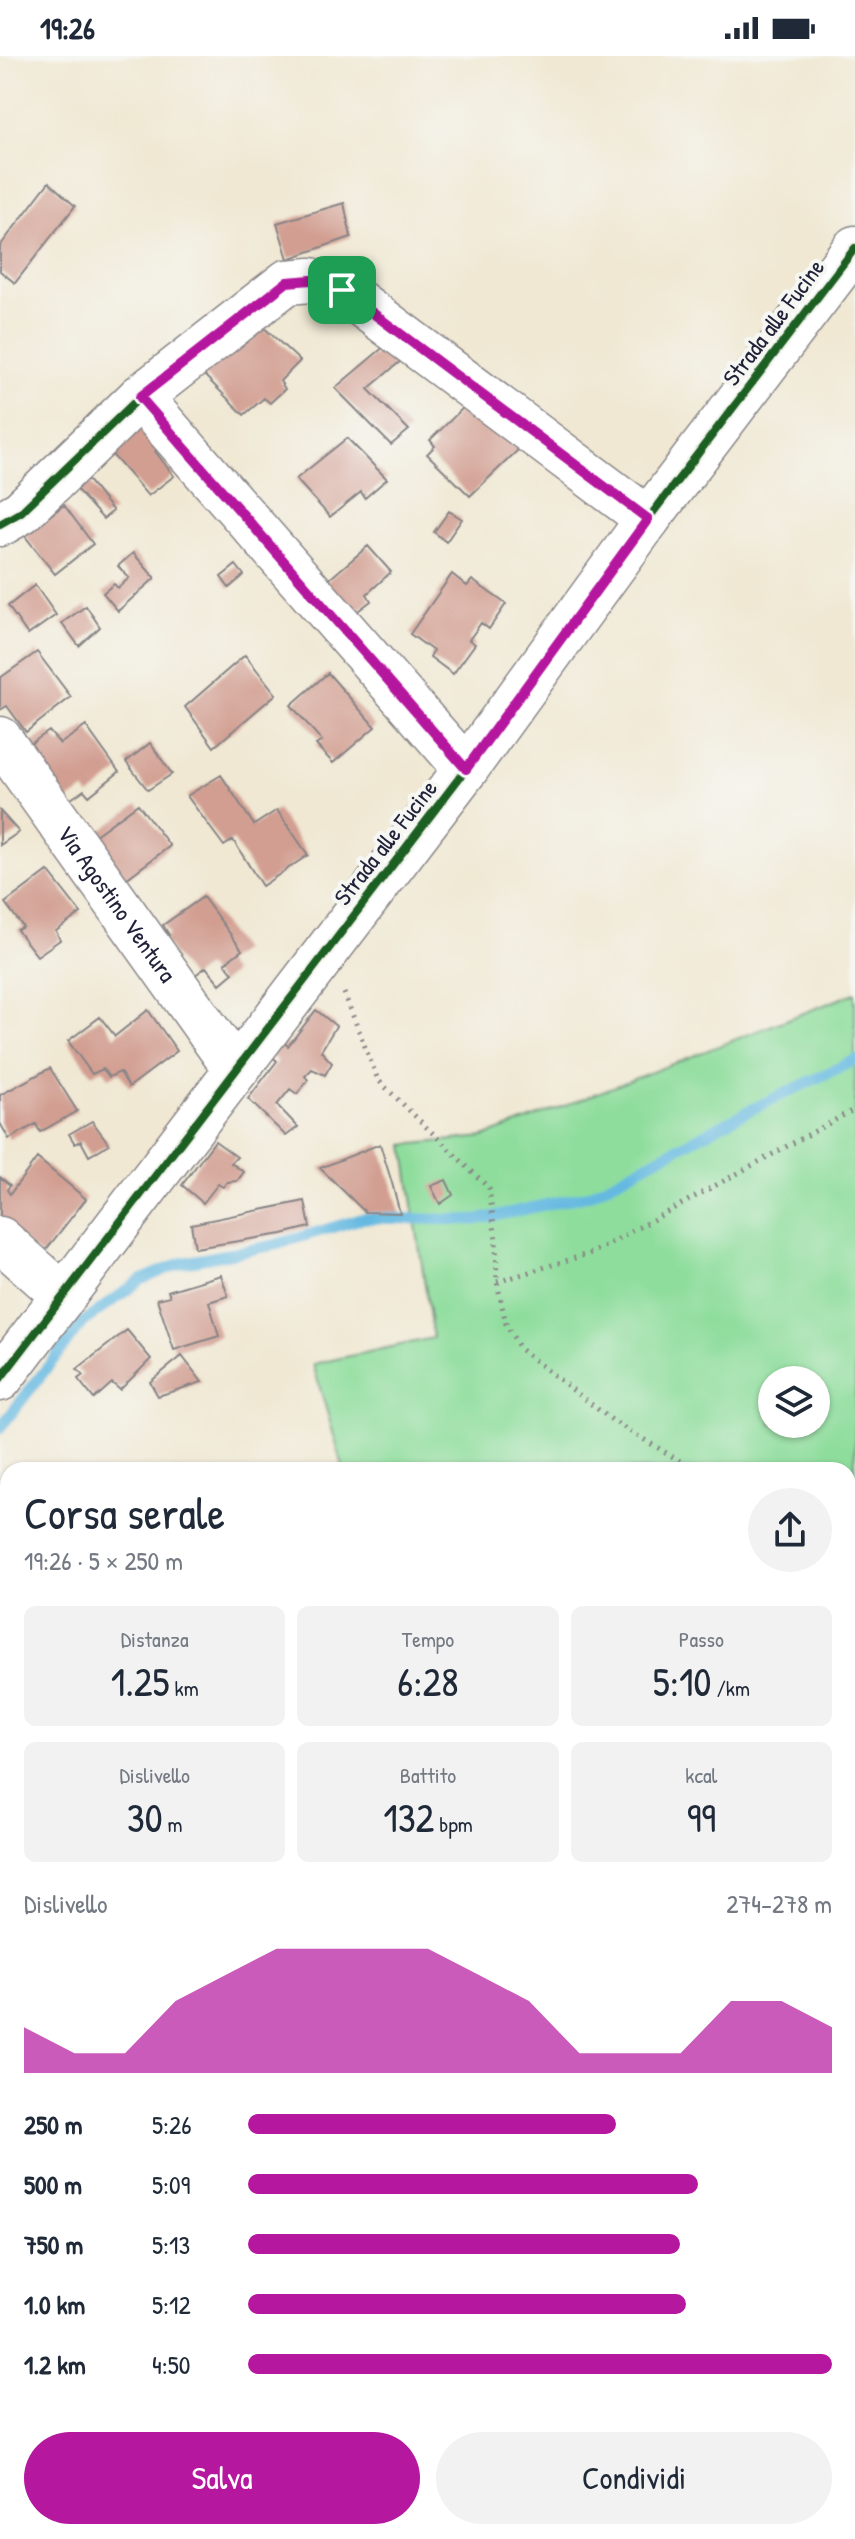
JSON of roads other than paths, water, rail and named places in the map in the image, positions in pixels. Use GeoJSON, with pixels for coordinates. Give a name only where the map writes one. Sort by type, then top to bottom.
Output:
{"type":"FeatureCollection","features":[{"type":"Feature","properties":{"kind":"street","name":"Strada alle Fucine"},"geometry":{"type":"LineString","coordinates":[[0,1379],[466,769],[648,519],[855,248]]}},
{"type":"Feature","properties":{"kind":"street"},"geometry":{"type":"LineString","coordinates":[[0,524],[21,512],[140,397],[287,282],[311,280],[342,290],[648,519]]}},
{"type":"Feature","properties":{"kind":"street"},"geometry":{"type":"LineString","coordinates":[[140,397],[466,769]]}},
{"type":"Feature","properties":{"kind":"street","name":"Via Agostino Ventura"},"geometry":{"type":"LineString","coordinates":[[0,739],[236,1070]]}},
{"type":"Feature","properties":{"kind":"street"},"geometry":{"type":"LineString","coordinates":[[0,1239],[64,1296]]}},
{"type":"Feature","properties":{"kind":"waterway"},"geometry":{"type":"LineString","coordinates":[[0,1428],[82,1323],[141,1280],[181,1263],[274,1245],[364,1218],[477,1220],[589,1195],[746,1112],[855,1060]]}}]}
